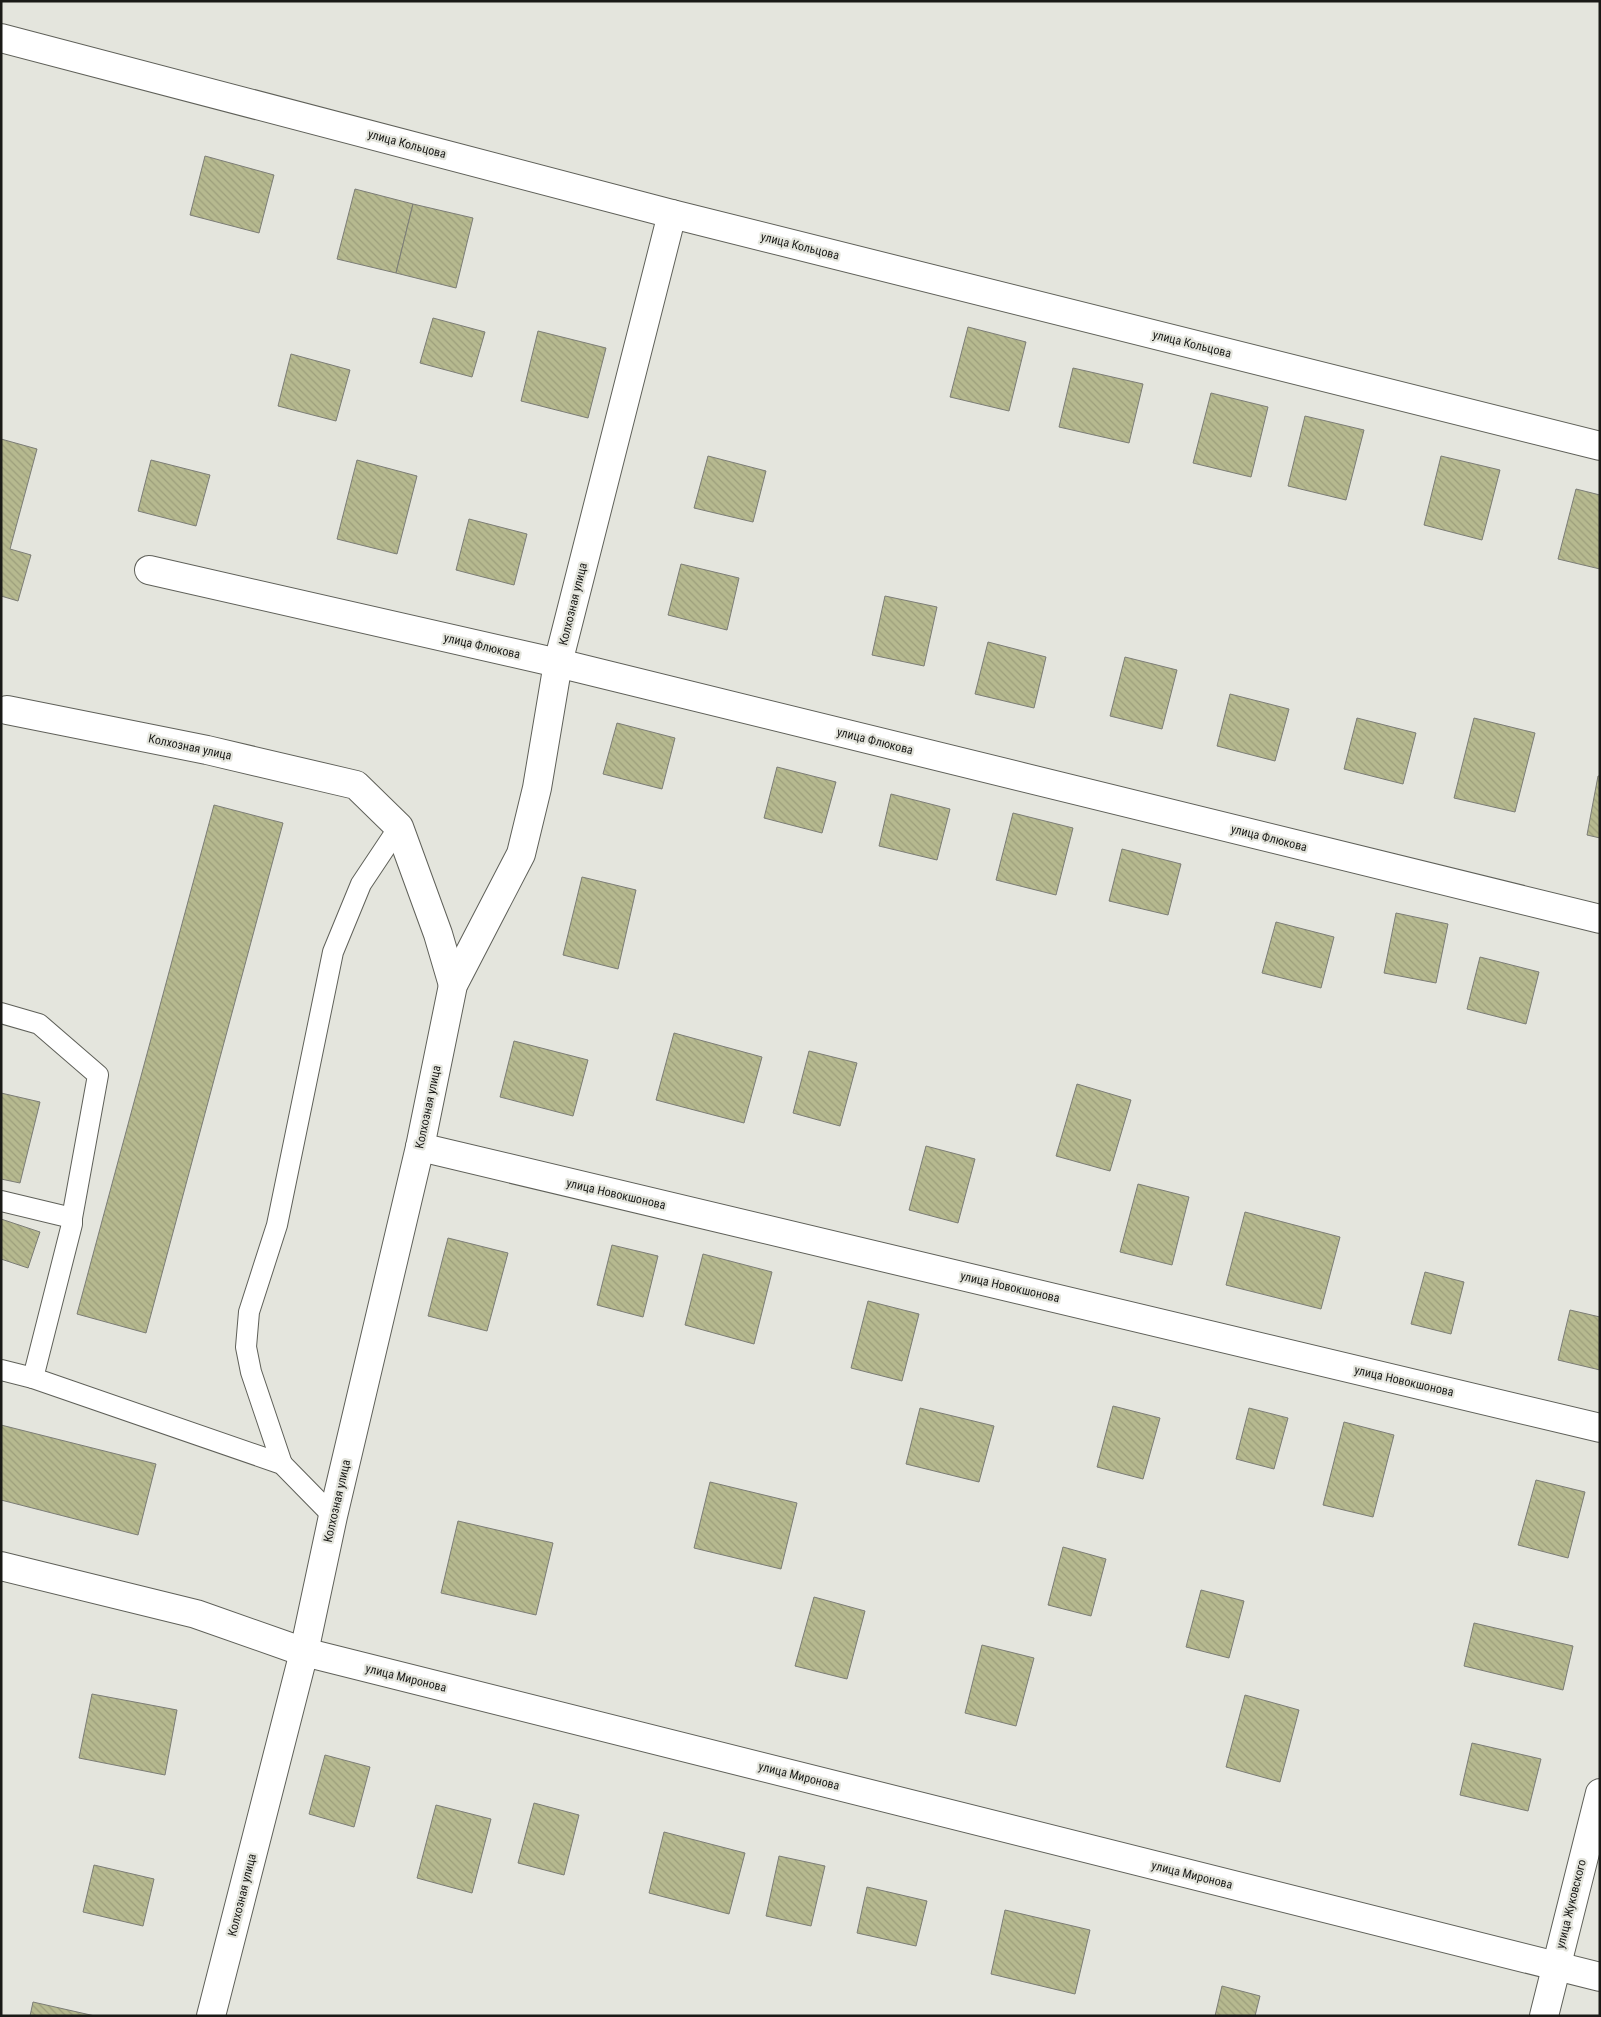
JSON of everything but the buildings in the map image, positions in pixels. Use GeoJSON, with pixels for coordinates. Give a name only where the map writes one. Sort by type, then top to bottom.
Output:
{"type":"FeatureCollection","features":[{"type":"Feature","properties":{"kind":"street","name":"улица Кольцова"},"geometry":{"type":"LineString","coordinates":[[1,38],[672,214],[1600,446]]}},
{"type":"Feature","properties":{"kind":"street","name":"Колхозная улица"},"geometry":{"type":"LineString","coordinates":[[211,2016],[304,1652],[333,1516],[420,1147],[453,985],[521,854],[537,788],[558,663],[672,214]]}},
{"type":"Feature","properties":{"kind":"street","name":"улица Флюкова"},"geometry":{"type":"LineString","coordinates":[[149,570],[558,663],[1600,919]]}},
{"type":"Feature","properties":{"kind":"street","name":"Колхозная улица"},"geometry":{"type":"LineString","coordinates":[[7,710],[207,750],[356,785],[399,827],[438,934],[453,985]]}},
{"type":"Feature","properties":{"kind":"street","name":"улица Новокшонова"},"geometry":{"type":"LineString","coordinates":[[420,1147],[1600,1428]]}},
{"type":"Feature","properties":{"kind":"street","name":"улица Миронова"},"geometry":{"type":"LineString","coordinates":[[1,1566],[196,1614],[304,1652],[1600,1977]]}},
{"type":"Feature","properties":{"kind":"street","name":"улица Жуковского"},"geometry":{"type":"LineString","coordinates":[[1544,2016],[1600,1793]]}},
{"type":"Feature","properties":{"kind":"lane"},"geometry":{"type":"LineString","coordinates":[[333,1516],[282,1464],[251,1372],[246,1347],[249,1312],[278,1225],[333,952],[361,884],[399,827]]}},
{"type":"Feature","properties":{"kind":"lane"},"geometry":{"type":"LineString","coordinates":[[1,1013],[39,1024],[98,1075],[72,1224],[33,1378]]}},
{"type":"Feature","properties":{"kind":"lane"},"geometry":{"type":"LineString","coordinates":[[1,1201],[72,1218]]}},
{"type":"Feature","properties":{"kind":"lane"},"geometry":{"type":"LineString","coordinates":[[1,1370],[33,1378],[282,1464]]}}]}
